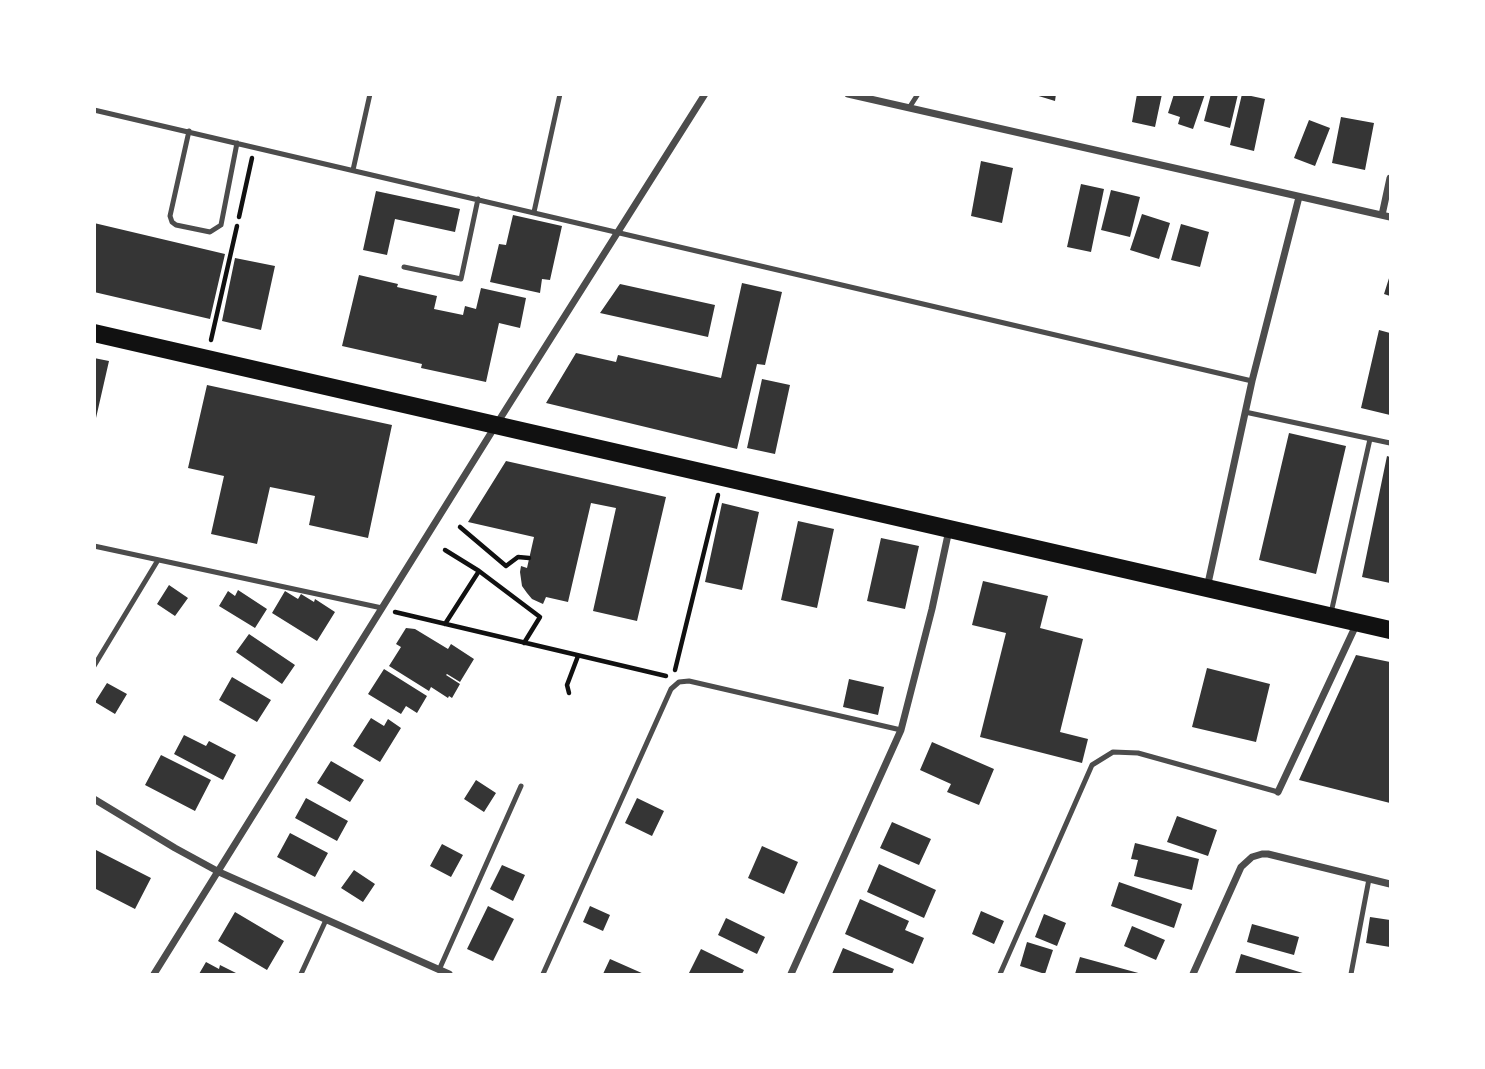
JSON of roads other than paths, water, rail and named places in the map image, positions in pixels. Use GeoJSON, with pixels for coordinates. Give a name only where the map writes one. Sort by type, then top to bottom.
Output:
{"type":"FeatureCollection","features":[{"type":"Feature","properties":{"kind":"main road"},"geometry":{"type":"LineString","coordinates":[[94,333],[1391,630]]}},
{"type":"Feature","properties":{"kind":"street"},"geometry":{"type":"LineString","coordinates":[[155,975],[705,94]]}},
{"type":"Feature","properties":{"kind":"street"},"geometry":{"type":"LineString","coordinates":[[848,94],[1386,216],[1391,178]]}},
{"type":"Feature","properties":{"kind":"street"},"geometry":{"type":"LineString","coordinates":[[1207,588],[1252,381],[1299,197]]}},
{"type":"Feature","properties":{"kind":"street"},"geometry":{"type":"LineString","coordinates":[[791,975],[901,730],[950,529]]}},
{"type":"Feature","properties":{"kind":"street"},"geometry":{"type":"LineString","coordinates":[[1278,792],[1357,623]]}},
{"type":"Feature","properties":{"kind":"street"},"geometry":{"type":"LineString","coordinates":[[94,799],[219,872],[449,975]]}},
{"type":"Feature","properties":{"kind":"street"},"geometry":{"type":"LineString","coordinates":[[1194,975],[1241,867],[1252,857],[1268,854],[1391,884]]}},
{"type":"Feature","properties":{"kind":"lane"},"geometry":{"type":"LineString","coordinates":[[353,170],[370,94]]}},
{"type":"Feature","properties":{"kind":"lane"},"geometry":{"type":"LineString","coordinates":[[534,212],[560,94]]}},
{"type":"Feature","properties":{"kind":"lane"},"geometry":{"type":"LineString","coordinates":[[909,108],[918,94]]}},
{"type":"Feature","properties":{"kind":"lane"},"geometry":{"type":"LineString","coordinates":[[94,110],[1252,381]]}},
{"type":"Feature","properties":{"kind":"lane"},"geometry":{"type":"LineString","coordinates":[[189,131],[170,216],[176,225],[210,232],[221,225],[237,143]]}},
{"type":"Feature","properties":{"kind":"lane"},"geometry":{"type":"LineString","coordinates":[[404,267],[461,279],[478,199]]}},
{"type":"Feature","properties":{"kind":"lane"},"geometry":{"type":"LineString","coordinates":[[1245,412],[1391,443]]}},
{"type":"Feature","properties":{"kind":"lane"},"geometry":{"type":"LineString","coordinates":[[1330,617],[1370,439]]}},
{"type":"Feature","properties":{"kind":"lane"},"geometry":{"type":"LineString","coordinates":[[94,546],[382,608]]}},
{"type":"Feature","properties":{"kind":"lane"},"geometry":{"type":"LineString","coordinates":[[94,666],[158,560]]}},
{"type":"Feature","properties":{"kind":"lane"},"geometry":{"type":"LineString","coordinates":[[543,975],[671,689],[678,682],[689,681],[901,730]]}},
{"type":"Feature","properties":{"kind":"lane"},"geometry":{"type":"LineString","coordinates":[[1000,975],[1092,765],[1113,751],[1138,753],[1278,792]]}},
{"type":"Feature","properties":{"kind":"lane"},"geometry":{"type":"LineString","coordinates":[[439,970],[521,786]]}},
{"type":"Feature","properties":{"kind":"lane"},"geometry":{"type":"LineString","coordinates":[[1350,975],[1368,879]]}},
{"type":"Feature","properties":{"kind":"lane"},"geometry":{"type":"LineString","coordinates":[[301,975],[326,920]]}}]}
